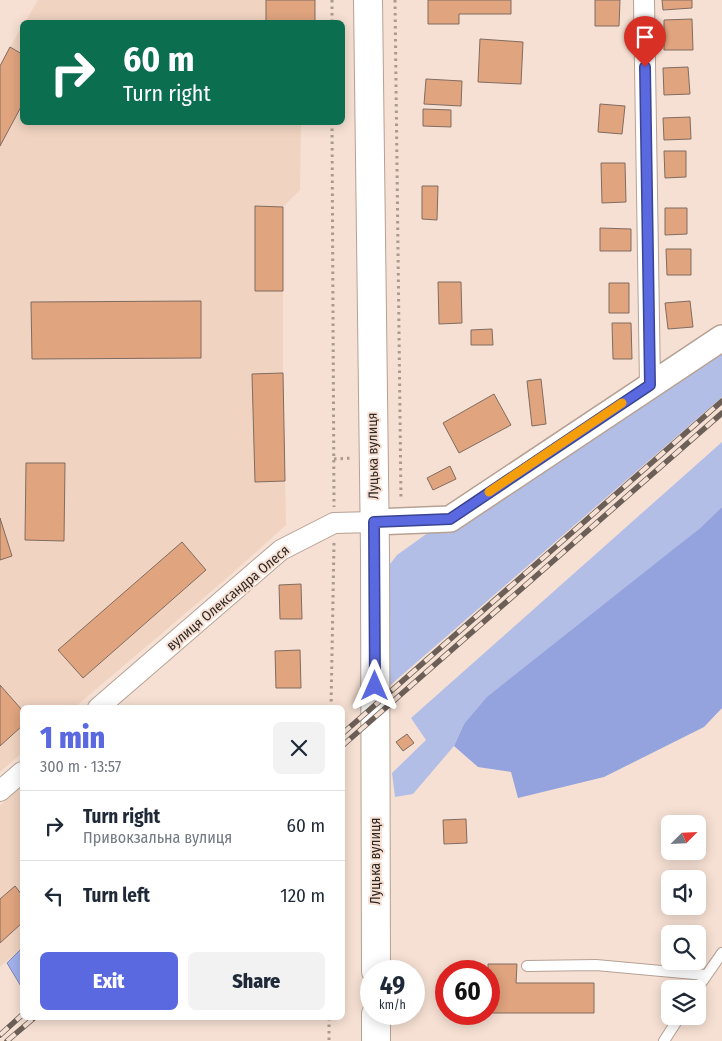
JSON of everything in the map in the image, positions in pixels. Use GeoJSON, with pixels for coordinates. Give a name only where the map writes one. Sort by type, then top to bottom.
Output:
{"type":"FeatureCollection","features":[{"type":"Feature","properties":{"kind":"main road","name":"Луцька вулиця"},"geometry":{"type":"LineString","coordinates":[[368,0],[387,522],[376,960]]}},
{"type":"Feature","properties":{"kind":"main road"},"geometry":{"type":"LineString","coordinates":[[376,1025],[376,1041]]}},
{"type":"Feature","properties":{"kind":"street"},"geometry":{"type":"LineString","coordinates":[[644,0],[650,385]]}},
{"type":"Feature","properties":{"kind":"street"},"geometry":{"type":"LineString","coordinates":[[387,522],[450,519],[722,338]]}},
{"type":"Feature","properties":{"kind":"street","name":"вулиця Олександра Олеся"},"geometry":{"type":"LineString","coordinates":[[101,705],[281,550],[334,524],[387,522]]}},
{"type":"Feature","properties":{"kind":"street"},"geometry":{"type":"LineString","coordinates":[[0,791],[20,774]]}},
{"type":"Feature","properties":{"kind":"lane"},"geometry":{"type":"LineString","coordinates":[[703,980],[722,953]]}},
{"type":"Feature","properties":{"kind":"lane"},"geometry":{"type":"LineString","coordinates":[[527,966],[596,965],[705,976]]}},
{"type":"Feature","properties":{"kind":"lane"},"geometry":{"type":"LineString","coordinates":[[664,1041],[674,1025]]}},
{"type":"Feature","properties":{"kind":"path"},"geometry":{"type":"LineString","coordinates":[[332,0],[332,20]]}},
{"type":"Feature","properties":{"kind":"path"},"geometry":{"type":"LineString","coordinates":[[387,522],[395,0]]}},
{"type":"Feature","properties":{"kind":"path"},"geometry":{"type":"LineString","coordinates":[[331,705],[334,524],[332,125]]}},
{"type":"Feature","properties":{"kind":"path"},"geometry":{"type":"LineString","coordinates":[[329,1020],[329,1041]]}},
{"type":"Feature","properties":{"kind":"shaded area"},"geometry":{"type":"Polygon","coordinates":[[[38,0],[315,0],[315,20],[26,20],[38,0]]]}},
{"type":"Feature","properties":{"kind":"shaded area"},"geometry":{"type":"Polygon","coordinates":[[[20,30],[20,125],[301,125],[300,190],[283,207],[283,373],[286,525],[227,578],[77,705],[20,705],[20,755],[0,772],[0,66],[20,30]]]}},
{"type":"Feature","properties":{"kind":"shaded area"},"geometry":{"type":"Polygon","coordinates":[[[722,334],[722,397],[379,695],[383,573],[397,555],[457,512],[722,334]]]}},
{"type":"Feature","properties":{"kind":"shaded area"},"geometry":{"type":"Polygon","coordinates":[[[722,442],[722,507],[699,529],[464,724],[454,746],[413,794],[395,797],[392,773],[426,740],[411,718],[722,442]]]}},
{"type":"Feature","properties":{"kind":"shaded area"},"geometry":{"type":"Polygon","coordinates":[[[722,507],[722,708],[704,727],[604,777],[518,798],[511,772],[478,767],[454,746],[464,724],[487,697],[699,529],[722,507]]]}},
{"type":"Feature","properties":{"kind":"shaded area"},"geometry":{"type":"Polygon","coordinates":[[[20,789],[20,950],[0,967],[0,805],[20,789]]]}},
{"type":"Feature","properties":{"kind":"shaded area"},"geometry":{"type":"Polygon","coordinates":[[[20,950],[20,985],[7,963],[20,950]]]}},
{"type":"Feature","properties":{"kind":"building"},"geometry":{"type":"Polygon","coordinates":[[[266,0],[315,0],[315,20],[266,20],[266,0]]]}},
{"type":"Feature","properties":{"kind":"building"},"geometry":{"type":"Polygon","coordinates":[[[428,0],[511,0],[511,14],[459,14],[459,24],[428,24],[428,0]]]}},
{"type":"Feature","properties":{"kind":"building"},"geometry":{"type":"Polygon","coordinates":[[[595,0],[620,0],[619,26],[595,26],[595,0]]]}},
{"type":"Feature","properties":{"kind":"building"},"geometry":{"type":"Polygon","coordinates":[[[662,0],[692,0],[692,8],[663,10],[662,0]]]}},
{"type":"Feature","properties":{"kind":"building"},"geometry":{"type":"Polygon","coordinates":[[[692,19],[693,50],[664,50],[664,20],[692,19]]]}},
{"type":"Feature","properties":{"kind":"building"},"geometry":{"type":"Polygon","coordinates":[[[480,39],[523,42],[521,84],[478,82],[480,39]]]}},
{"type":"Feature","properties":{"kind":"building"},"geometry":{"type":"Polygon","coordinates":[[[10,47],[20,53],[20,109],[0,146],[0,66],[10,47]]]}},
{"type":"Feature","properties":{"kind":"building"},"geometry":{"type":"Polygon","coordinates":[[[688,67],[690,94],[664,95],[663,68],[688,67]]]}},
{"type":"Feature","properties":{"kind":"building"},"geometry":{"type":"Polygon","coordinates":[[[426,79],[462,81],[461,106],[424,104],[426,79]]]}},
{"type":"Feature","properties":{"kind":"building"},"geometry":{"type":"Polygon","coordinates":[[[600,104],[625,106],[622,134],[598,132],[600,104]]]}},
{"type":"Feature","properties":{"kind":"building"},"geometry":{"type":"Polygon","coordinates":[[[423,109],[451,110],[451,127],[423,126],[423,109]]]}},
{"type":"Feature","properties":{"kind":"building"},"geometry":{"type":"Polygon","coordinates":[[[690,117],[691,139],[664,140],[663,118],[690,117]]]}},
{"type":"Feature","properties":{"kind":"building"},"geometry":{"type":"Polygon","coordinates":[[[664,151],[686,151],[686,177],[665,178],[664,151]]]}},
{"type":"Feature","properties":{"kind":"building"},"geometry":{"type":"Polygon","coordinates":[[[601,163],[625,163],[626,202],[602,203],[601,163]]]}},
{"type":"Feature","properties":{"kind":"building"},"geometry":{"type":"Polygon","coordinates":[[[422,186],[438,186],[437,220],[422,219],[422,186]]]}},
{"type":"Feature","properties":{"kind":"building"},"geometry":{"type":"Polygon","coordinates":[[[255,206],[283,207],[283,291],[255,291],[255,206]]]}},
{"type":"Feature","properties":{"kind":"building"},"geometry":{"type":"Polygon","coordinates":[[[665,208],[687,208],[687,234],[665,235],[665,208]]]}},
{"type":"Feature","properties":{"kind":"building"},"geometry":{"type":"Polygon","coordinates":[[[600,228],[631,229],[631,251],[600,251],[600,228]]]}},
{"type":"Feature","properties":{"kind":"building"},"geometry":{"type":"Polygon","coordinates":[[[666,249],[691,249],[691,275],[667,275],[666,249]]]}},
{"type":"Feature","properties":{"kind":"building"},"geometry":{"type":"Polygon","coordinates":[[[438,282],[461,282],[462,323],[439,324],[438,282]]]}},
{"type":"Feature","properties":{"kind":"building"},"geometry":{"type":"Polygon","coordinates":[[[609,283],[629,283],[629,313],[609,313],[609,283]]]}},
{"type":"Feature","properties":{"kind":"building"},"geometry":{"type":"Polygon","coordinates":[[[201,301],[201,358],[32,359],[31,302],[201,301]]]}},
{"type":"Feature","properties":{"kind":"building"},"geometry":{"type":"Polygon","coordinates":[[[690,301],[693,327],[668,329],[665,303],[690,301]]]}},
{"type":"Feature","properties":{"kind":"building"},"geometry":{"type":"Polygon","coordinates":[[[612,323],[631,323],[632,359],[613,359],[612,323]]]}},
{"type":"Feature","properties":{"kind":"building"},"geometry":{"type":"Polygon","coordinates":[[[492,329],[493,345],[471,345],[471,330],[492,329]]]}},
{"type":"Feature","properties":{"kind":"building"},"geometry":{"type":"Polygon","coordinates":[[[283,373],[285,481],[255,482],[252,374],[283,373]]]}},
{"type":"Feature","properties":{"kind":"building"},"geometry":{"type":"Polygon","coordinates":[[[541,379],[546,424],[532,426],[527,381],[541,379]]]}},
{"type":"Feature","properties":{"kind":"building"},"geometry":{"type":"Polygon","coordinates":[[[494,394],[511,425],[459,453],[443,423],[494,394]]]}},
{"type":"Feature","properties":{"kind":"building"},"geometry":{"type":"Polygon","coordinates":[[[26,463],[65,463],[64,541],[25,540],[26,463]]]}},
{"type":"Feature","properties":{"kind":"building"},"geometry":{"type":"Polygon","coordinates":[[[450,466],[456,479],[433,490],[427,478],[450,466]]]}},
{"type":"Feature","properties":{"kind":"building"},"geometry":{"type":"Polygon","coordinates":[[[0,518],[12,556],[0,560],[0,518]]]}},
{"type":"Feature","properties":{"kind":"building"},"geometry":{"type":"Polygon","coordinates":[[[182,542],[206,570],[83,678],[58,650],[182,542]]]}},
{"type":"Feature","properties":{"kind":"building"},"geometry":{"type":"Polygon","coordinates":[[[301,584],[302,619],[280,619],[279,585],[301,584]]]}},
{"type":"Feature","properties":{"kind":"building"},"geometry":{"type":"Polygon","coordinates":[[[300,650],[301,688],[276,688],[275,651],[300,650]]]}},
{"type":"Feature","properties":{"kind":"building"},"geometry":{"type":"Polygon","coordinates":[[[0,685],[20,708],[20,728],[0,746],[0,685]]]}},
{"type":"Feature","properties":{"kind":"building"},"geometry":{"type":"Polygon","coordinates":[[[407,734],[414,743],[403,751],[396,742],[407,734]]]}},
{"type":"Feature","properties":{"kind":"building"},"geometry":{"type":"Polygon","coordinates":[[[466,819],[467,843],[444,844],[443,820],[466,819]]]}},
{"type":"Feature","properties":{"kind":"building"},"geometry":{"type":"Polygon","coordinates":[[[15,886],[20,892],[20,925],[0,943],[0,899],[15,886]]]}},
{"type":"Feature","properties":{"kind":"building"},"geometry":{"type":"Polygon","coordinates":[[[500,964],[517,964],[516,983],[594,983],[594,1013],[500,1013],[500,964]]]}},
{"type":"Feature","properties":{"kind":"railway"},"geometry":{"type":"LineString","coordinates":[[345,731],[722,401]]}},
{"type":"Feature","properties":{"kind":"railway"},"geometry":{"type":"LineString","coordinates":[[345,743],[722,413]]}},
{"type":"Feature","properties":{"kind":"railway"},"geometry":{"type":"LineString","coordinates":[[0,1035],[20,1017]]}},
{"type":"Feature","properties":{"kind":"railway"},"geometry":{"type":"LineString","coordinates":[[7,1041],[32,1020]]}},
{"type":"Feature","properties":{"kind":"slow traffic"},"geometry":{"type":"LineString","coordinates":[[489,492],[622,403]]}},
{"type":"Feature","properties":{"kind":"route"},"geometry":{"type":"LineString","coordinates":[[375,686],[374,522],[450,519],[650,385],[645,67]]}}]}
